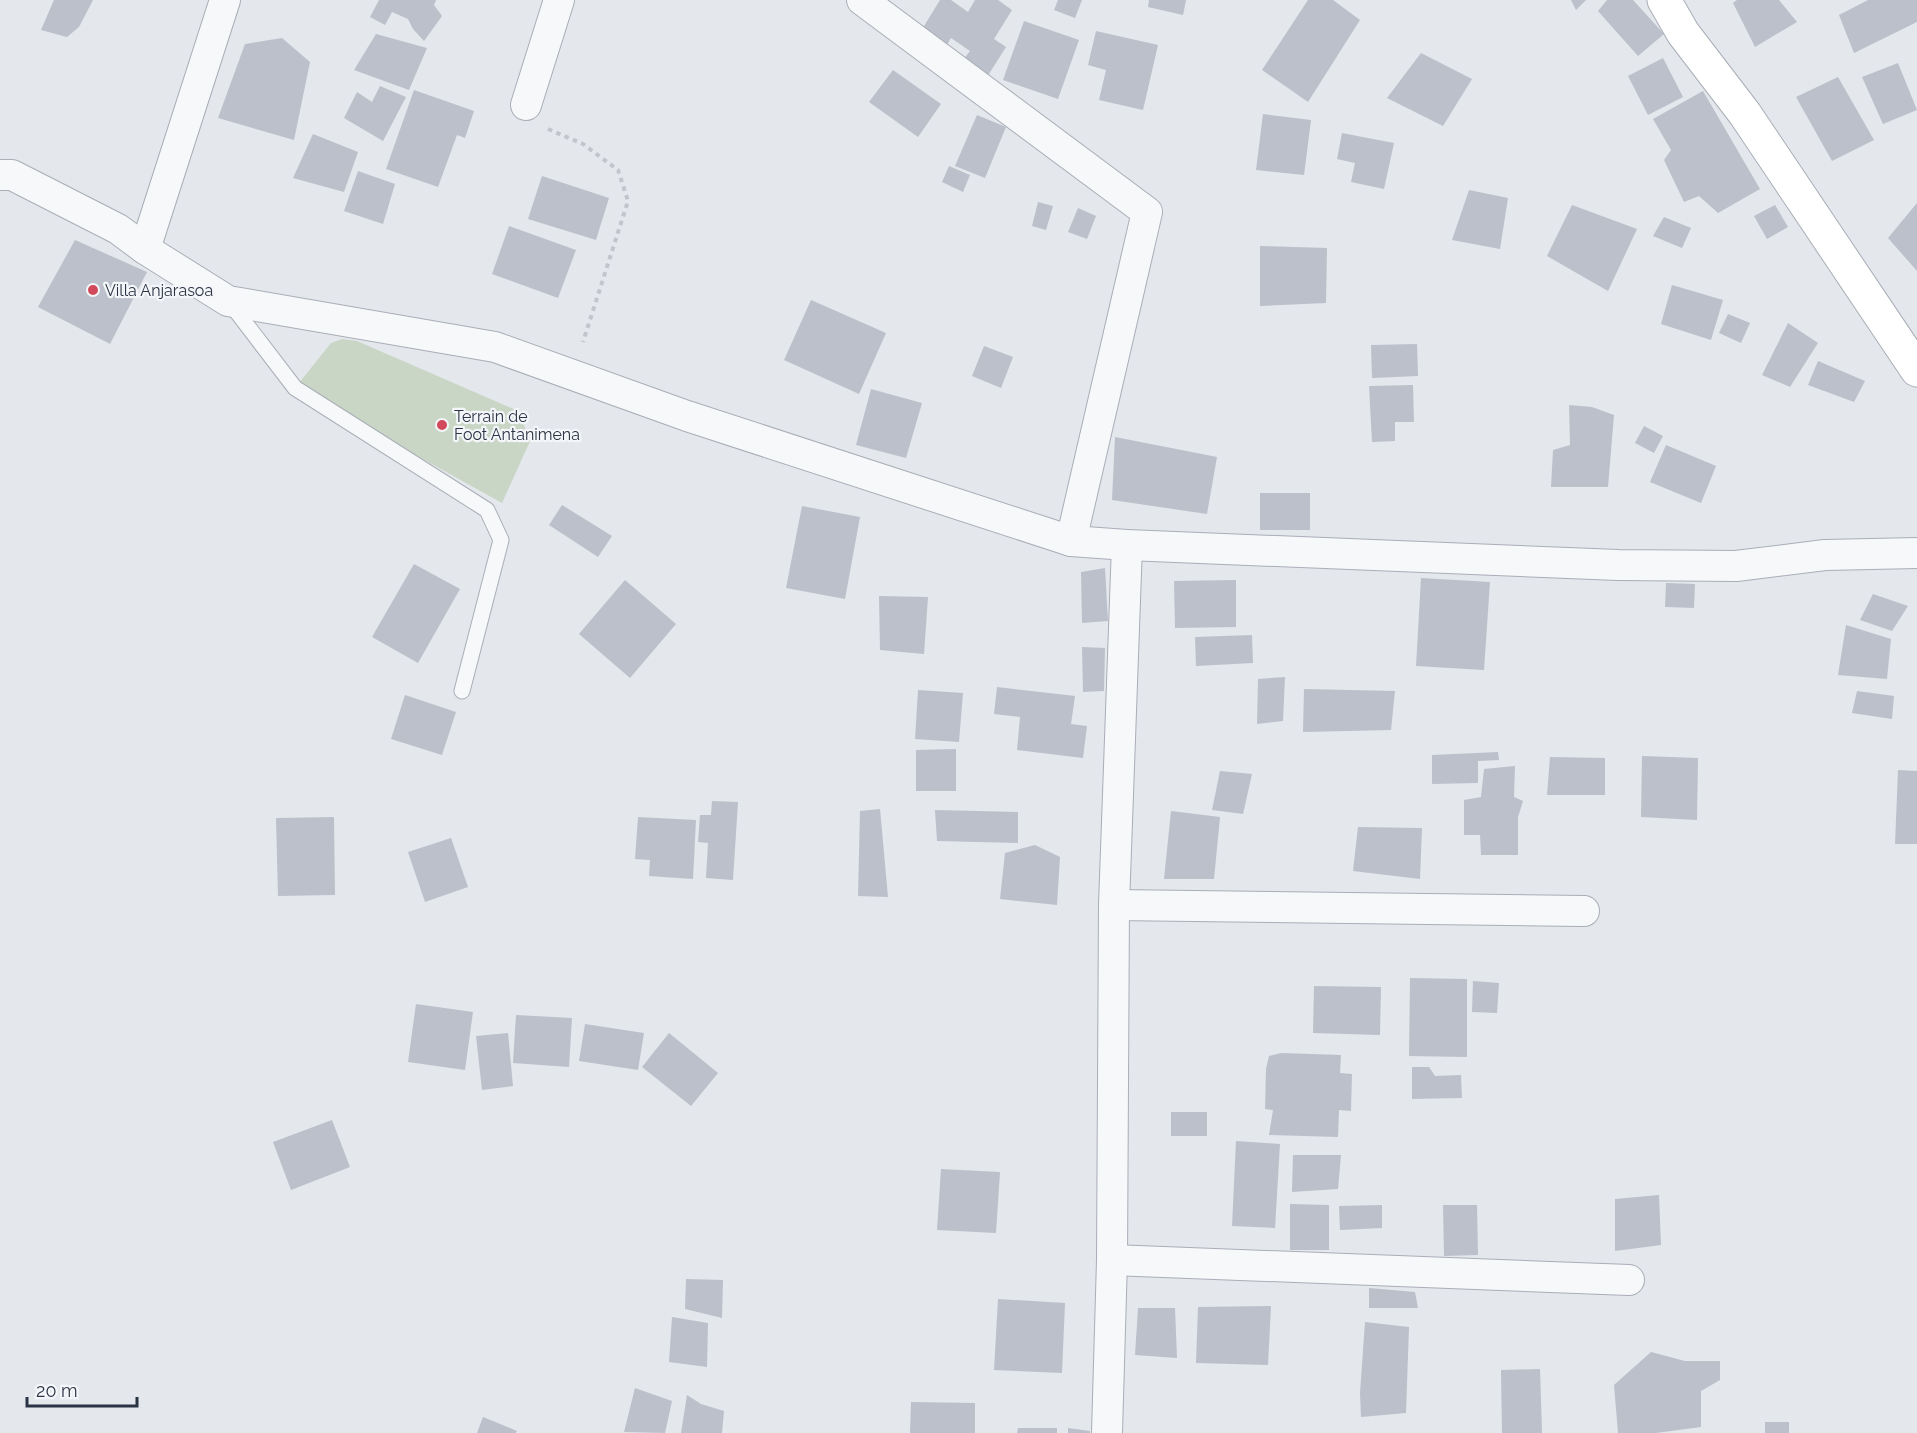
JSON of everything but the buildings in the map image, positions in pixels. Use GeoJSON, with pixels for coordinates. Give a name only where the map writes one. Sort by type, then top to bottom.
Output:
{"type":"FeatureCollection","features":[{"type":"Feature","properties":{"kind":"street"},"geometry":{"type":"LineString","coordinates":[[145,249],[225,0]]}},
{"type":"Feature","properties":{"kind":"street"},"geometry":{"type":"LineString","coordinates":[[526,105],[559,0]]}},
{"type":"Feature","properties":{"kind":"street"},"geometry":{"type":"LineString","coordinates":[[1664,0],[1683,33],[1745,114],[1917,370]]}},
{"type":"Feature","properties":{"kind":"street"},"geometry":{"type":"LineString","coordinates":[[877,5],[1147,212],[1071,541]]}},
{"type":"Feature","properties":{"kind":"street"},"geometry":{"type":"LineString","coordinates":[[0,175],[12,175],[117,229],[228,301],[495,347],[687,416],[1071,541],[1618,565],[1736,566],[1825,555],[1917,553]]}},
{"type":"Feature","properties":{"kind":"street"},"geometry":{"type":"LineString","coordinates":[[1107,1433],[1112,1260],[1114,905],[1127,545]]}},
{"type":"Feature","properties":{"kind":"street"},"geometry":{"type":"LineString","coordinates":[[1114,905],[1584,911]]}},
{"type":"Feature","properties":{"kind":"street"},"geometry":{"type":"LineString","coordinates":[[1112,1260],[1629,1280]]}},
{"type":"Feature","properties":{"kind":"lane"},"geometry":{"type":"LineString","coordinates":[[228,301],[295,388],[487,510],[501,540],[462,691]]}},
{"type":"Feature","properties":{"kind":"path"},"geometry":{"type":"LineString","coordinates":[[526,105],[541,126],[583,144],[618,170],[627,201],[573,375]]}},
{"type":"Feature","properties":{"kind":"green space","name":"Terrain de Foot Antanimena"},"geometry":{"type":"Polygon","coordinates":[[[342,339],[357,341],[516,410],[531,439],[502,503],[295,388],[331,343],[342,339]]]}},
{"type":"Feature","properties":{"kind":"place","name":"Villa Anjarasoa"},"geometry":{"type":"Point","coordinates":[93,290]}},
{"type":"Feature","properties":{"kind":"place","name":"Terrain de Foot Antanimena"},"geometry":{"type":"Point","coordinates":[442,425]}}]}
